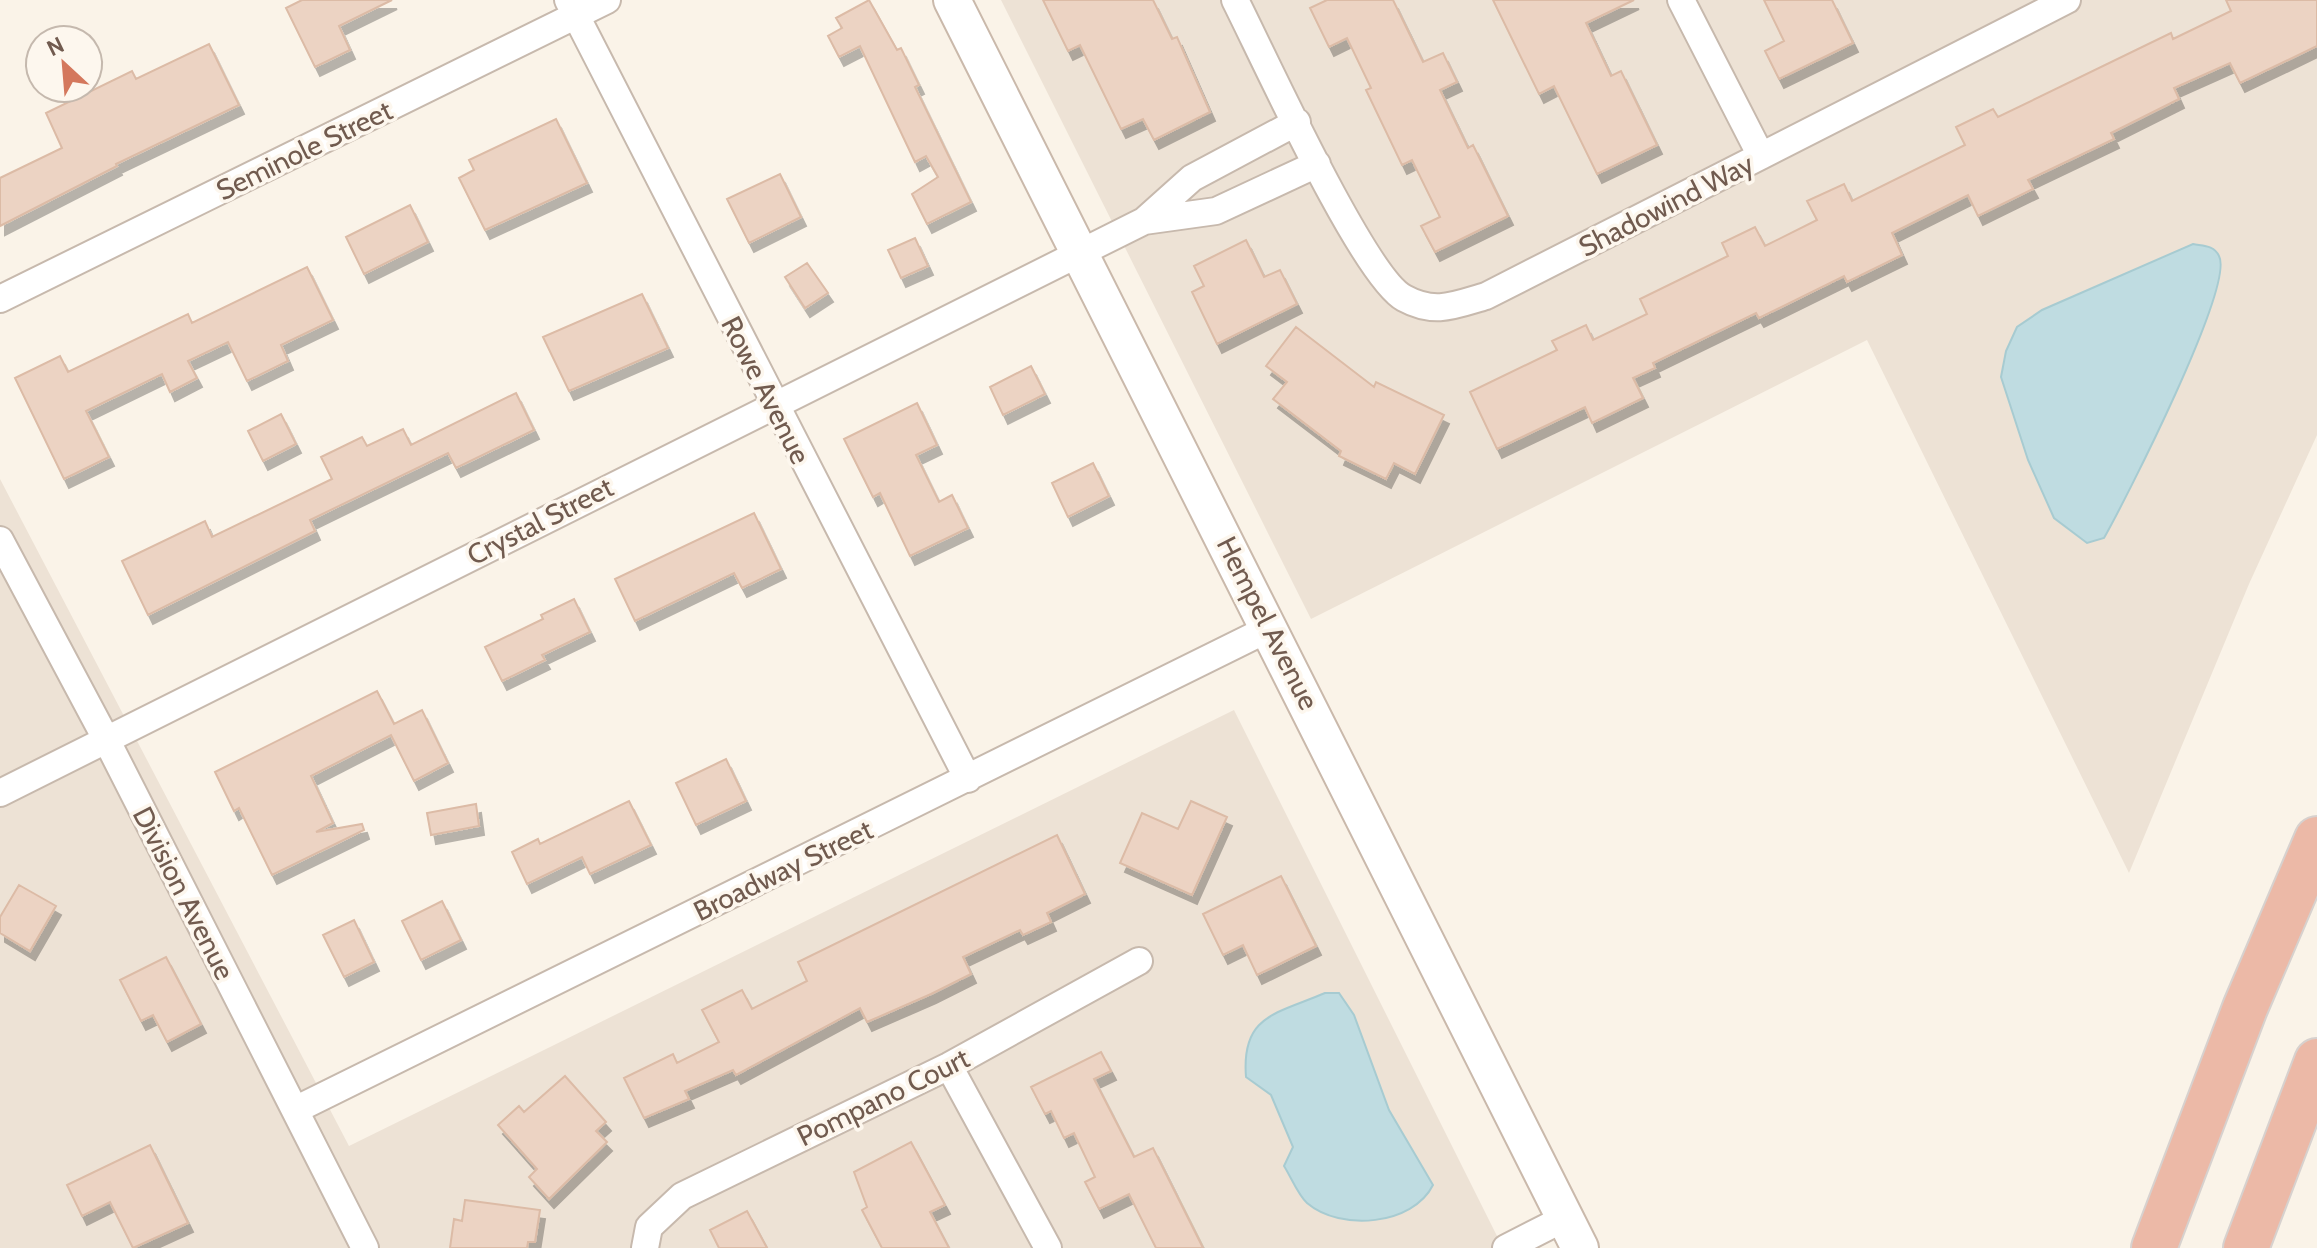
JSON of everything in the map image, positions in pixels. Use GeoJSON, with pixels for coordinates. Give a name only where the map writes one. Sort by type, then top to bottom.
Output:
{"type":"FeatureCollection","features":[{"type":"Feature","properties":{"kind":"highway"},"geometry":{"type":"LineString","coordinates":[[2154,1248],[2245,1008],[2317,839]]}},
{"type":"Feature","properties":{"kind":"highway"},"geometry":{"type":"LineString","coordinates":[[2246,1248],[2317,1061]]}},
{"type":"Feature","properties":{"kind":"street","name":"Seminole Street"},"geometry":{"type":"LineString","coordinates":[[0,299],[572,8],[607,0]]}},
{"type":"Feature","properties":{"kind":"street","name":"Hempel Avenue"},"geometry":{"type":"LineString","coordinates":[[952,0],[1572,1233]]}},
{"type":"Feature","properties":{"kind":"street","name":"Shadowind Way"},"geometry":{"type":"LineString","coordinates":[[1235,0],[1317,164],[1375,269],[1402,298],[1438,310],[1486,296],[2067,0]]}},
{"type":"Feature","properties":{"kind":"street"},"geometry":{"type":"LineString","coordinates":[[1681,0],[1761,156]]}},
{"type":"Feature","properties":{"kind":"street","name":"Rowe Avenue"},"geometry":{"type":"LineString","coordinates":[[572,8],[968,779]]}},
{"type":"Feature","properties":{"kind":"street"},"geometry":{"type":"LineString","coordinates":[[1081,252],[1144,221],[1192,178],[1297,122]]}},
{"type":"Feature","properties":{"kind":"street"},"geometry":{"type":"LineString","coordinates":[[1144,221],[1216,211],[1317,164]]}},
{"type":"Feature","properties":{"kind":"street","name":"Crystal Street"},"geometry":{"type":"LineString","coordinates":[[0,793],[1081,252]]}},
{"type":"Feature","properties":{"kind":"street","name":"Division Avenue"},"geometry":{"type":"LineString","coordinates":[[0,540],[106,739],[365,1248]]}},
{"type":"Feature","properties":{"kind":"street","name":"Broadway Street"},"geometry":{"type":"LineString","coordinates":[[295,1110],[1270,628]]}},
{"type":"Feature","properties":{"kind":"street","name":"Pompano Court"},"geometry":{"type":"LineString","coordinates":[[645,1248],[649,1227],[682,1196],[949,1066],[1139,961]]}},
{"type":"Feature","properties":{"kind":"street"},"geometry":{"type":"LineString","coordinates":[[949,1066],[1048,1248]]}},
{"type":"Feature","properties":{"kind":"street"},"geometry":{"type":"LineString","coordinates":[[1506,1248],[1572,1233]]}},
{"type":"Feature","properties":{"kind":"shaded area"},"geometry":{"type":"Polygon","coordinates":[[[1001,0],[2317,0],[2317,435],[2249,584],[2129,873],[1867,340],[1311,619],[1001,0]]]}},
{"type":"Feature","properties":{"kind":"shaded area"},"geometry":{"type":"Polygon","coordinates":[[[0,479],[349,1146],[1234,710],[1503,1248],[0,1248],[0,479]]]}},
{"type":"Feature","properties":{"kind":"water"},"geometry":{"type":"Polygon","coordinates":[[[2193,244],[2211,248],[2219,256],[2220,275],[2211,307],[2175,394],[2116,516],[2104,538],[2087,543],[2054,518],[2028,460],[2001,377],[2006,351],[2017,327],[2042,310],[2193,244]]]}},
{"type":"Feature","properties":{"kind":"water"},"geometry":{"type":"Polygon","coordinates":[[[1325,993],[1339,993],[1354,1015],[1389,1110],[1433,1185],[1410,1209],[1393,1216],[1357,1221],[1321,1212],[1307,1203],[1284,1166],[1293,1147],[1271,1095],[1246,1077],[1249,1041],[1256,1029],[1277,1012],[1325,993]]]}},
{"type":"Feature","properties":{"kind":"building"},"geometry":{"type":"Polygon","coordinates":[[[302,0],[392,0],[339,26],[350,50],[315,67],[286,8],[302,0]]]}},
{"type":"Feature","properties":{"kind":"building"},"geometry":{"type":"Polygon","coordinates":[[[869,0],[897,50],[901,48],[919,85],[915,87],[971,202],[927,224],[912,194],[938,177],[926,156],[915,162],[860,46],[839,57],[828,36],[842,28],[836,18],[869,0]]]}},
{"type":"Feature","properties":{"kind":"building"},"geometry":{"type":"Polygon","coordinates":[[[1043,0],[1153,0],[1172,39],[1177,37],[1210,112],[1154,140],[1143,119],[1121,129],[1080,45],[1068,51],[1043,0]]]}},
{"type":"Feature","properties":{"kind":"building"},"geometry":{"type":"Polygon","coordinates":[[[1327,0],[1393,0],[1423,62],[1443,53],[1457,82],[1440,90],[1468,148],[1473,145],[1508,216],[1435,252],[1421,226],[1440,217],[1412,160],[1402,165],[1366,90],[1371,88],[1347,38],[1329,47],[1310,8],[1327,0]]]}},
{"type":"Feature","properties":{"kind":"building"},"geometry":{"type":"Polygon","coordinates":[[[1493,0],[1634,0],[1586,23],[1611,76],[1621,71],[1657,145],[1597,174],[1554,86],[1539,94],[1493,0]]]}},
{"type":"Feature","properties":{"kind":"building"},"geometry":{"type":"Polygon","coordinates":[[[1764,0],[1832,0],[1853,43],[1779,79],[1765,51],[1784,41],[1764,0]]]}},
{"type":"Feature","properties":{"kind":"building"},"geometry":{"type":"Polygon","coordinates":[[[2226,0],[2317,0],[2317,46],[2240,83],[2230,63],[2174,88],[2179,99],[2111,133],[2114,139],[2028,180],[2033,189],[1978,216],[1968,195],[1892,233],[1902,255],[1847,282],[1844,276],[1759,318],[1756,313],[1653,363],[1655,368],[1633,378],[1643,398],[1592,423],[1585,407],[1497,449],[1470,392],[1557,350],[1552,341],[1586,325],[1593,340],[1647,314],[1640,299],[1728,256],[1722,243],[1755,227],[1765,246],[1817,220],[1807,201],[1844,184],[1852,201],[1965,145],[1956,127],[1993,109],[1998,117],[2171,33],[2173,39],[2231,11],[2226,0]]]}},
{"type":"Feature","properties":{"kind":"building"},"geometry":{"type":"Polygon","coordinates":[[[209,44],[239,105],[116,164],[0,226],[0,178],[62,148],[46,113],[64,104],[104,104],[104,85],[132,71],[136,79],[209,44]]]}},
{"type":"Feature","properties":{"kind":"building"},"geometry":{"type":"Polygon","coordinates":[[[556,119],[587,183],[485,230],[459,178],[474,170],[469,160],[556,119]]]}},
{"type":"Feature","properties":{"kind":"building"},"geometry":{"type":"Polygon","coordinates":[[[780,174],[801,217],[749,243],[727,199],[780,174]]]}},
{"type":"Feature","properties":{"kind":"building"},"geometry":{"type":"Polygon","coordinates":[[[410,205],[428,242],[364,274],[346,237],[410,205]]]}},
{"type":"Feature","properties":{"kind":"building"},"geometry":{"type":"Polygon","coordinates":[[[915,238],[928,266],[901,278],[888,250],[915,238]]]}},
{"type":"Feature","properties":{"kind":"building"},"geometry":{"type":"Polygon","coordinates":[[[1246,240],[1264,277],[1280,270],[1297,304],[1217,344],[1192,292],[1204,286],[1194,266],[1246,240]]]}},
{"type":"Feature","properties":{"kind":"building"},"geometry":{"type":"Polygon","coordinates":[[[807,263],[828,293],[805,308],[785,277],[807,263]]]}},
{"type":"Feature","properties":{"kind":"building"},"geometry":{"type":"Polygon","coordinates":[[[307,267],[333,320],[281,345],[288,361],[247,381],[228,342],[188,361],[197,378],[170,392],[162,374],[86,411],[109,457],[64,479],[15,378],[60,356],[68,372],[188,314],[192,323],[307,267]]]}},
{"type":"Feature","properties":{"kind":"building"},"geometry":{"type":"Polygon","coordinates":[[[642,294],[668,348],[569,391],[543,337],[642,294]]]}},
{"type":"Feature","properties":{"kind":"building"},"geometry":{"type":"Polygon","coordinates":[[[1296,327],[1374,387],[1376,382],[1444,415],[1415,474],[1394,463],[1386,479],[1339,456],[1341,451],[1273,399],[1287,382],[1266,366],[1296,327]]]}},
{"type":"Feature","properties":{"kind":"building"},"geometry":{"type":"Polygon","coordinates":[[[1031,366],[1045,394],[1003,415],[990,387],[1031,366]]]}},
{"type":"Feature","properties":{"kind":"building"},"geometry":{"type":"Polygon","coordinates":[[[516,393],[534,430],[456,468],[448,453],[310,520],[315,531],[148,615],[122,561],[205,521],[212,537],[332,479],[321,457],[362,437],[367,446],[403,429],[411,445],[516,393]]]}},
{"type":"Feature","properties":{"kind":"building"},"geometry":{"type":"Polygon","coordinates":[[[917,403],[937,445],[916,455],[939,502],[952,495],[968,528],[910,556],[880,493],[873,497],[844,439],[917,403]]]}},
{"type":"Feature","properties":{"kind":"building"},"geometry":{"type":"Polygon","coordinates":[[[281,414],[296,444],[263,461],[248,431],[281,414]]]}},
{"type":"Feature","properties":{"kind":"building"},"geometry":{"type":"Polygon","coordinates":[[[1093,463],[1109,496],[1068,517],[1052,483],[1093,463]]]}},
{"type":"Feature","properties":{"kind":"building"},"geometry":{"type":"Polygon","coordinates":[[[754,513],[781,569],[742,588],[734,573],[635,621],[615,579],[754,513]]]}},
{"type":"Feature","properties":{"kind":"building"},"geometry":{"type":"Polygon","coordinates":[[[574,599],[590,632],[542,655],[545,660],[502,681],[485,647],[543,619],[541,615],[574,599]]]}},
{"type":"Feature","properties":{"kind":"building"},"geometry":{"type":"Polygon","coordinates":[[[377,691],[394,724],[422,710],[448,763],[414,781],[391,735],[311,776],[333,823],[316,832],[362,824],[364,830],[272,875],[239,808],[234,811],[215,772],[377,691]]]}},
{"type":"Feature","properties":{"kind":"building"},"geometry":{"type":"Polygon","coordinates":[[[726,759],[746,801],[696,825],[676,783],[726,759]]]}},
{"type":"Feature","properties":{"kind":"building"},"geometry":{"type":"Polygon","coordinates":[[[629,801],[651,845],[590,874],[582,857],[527,884],[512,852],[538,839],[540,844],[629,801]]]}},
{"type":"Feature","properties":{"kind":"building"},"geometry":{"type":"Polygon","coordinates":[[[1191,801],[1227,817],[1192,895],[1120,863],[1142,813],[1178,829],[1191,801]]]}},
{"type":"Feature","properties":{"kind":"building"},"geometry":{"type":"Polygon","coordinates":[[[476,804],[479,826],[431,835],[427,813],[476,804]]]}},
{"type":"Feature","properties":{"kind":"building"},"geometry":{"type":"Polygon","coordinates":[[[1057,835],[1085,894],[1047,913],[1051,922],[1023,935],[1020,930],[963,957],[971,974],[931,994],[867,1022],[860,1008],[736,1075],[733,1070],[685,1091],[689,1099],[644,1118],[624,1078],[673,1054],[677,1063],[719,1042],[702,1010],[742,990],[752,1009],[807,981],[798,962],[1057,835]]]}},
{"type":"Feature","properties":{"kind":"building"},"geometry":{"type":"Polygon","coordinates":[[[1281,876],[1316,946],[1257,975],[1243,945],[1223,955],[1203,914],[1281,876]]]}},
{"type":"Feature","properties":{"kind":"building"},"geometry":{"type":"Polygon","coordinates":[[[19,885],[56,906],[30,951],[0,933],[0,917],[19,885]]]}},
{"type":"Feature","properties":{"kind":"building"},"geometry":{"type":"Polygon","coordinates":[[[442,901],[461,940],[421,960],[402,921],[442,901]]]}},
{"type":"Feature","properties":{"kind":"building"},"geometry":{"type":"Polygon","coordinates":[[[354,920],[374,962],[344,977],[323,935],[354,920]]]}},
{"type":"Feature","properties":{"kind":"building"},"geometry":{"type":"Polygon","coordinates":[[[166,957],[201,1024],[167,1042],[153,1015],[141,1021],[120,980],[166,957]]]}},
{"type":"Feature","properties":{"kind":"building"},"geometry":{"type":"Polygon","coordinates":[[[1101,1052],[1111,1071],[1094,1079],[1134,1157],[1153,1148],[1203,1248],[1156,1248],[1129,1194],[1099,1209],[1085,1182],[1095,1177],[1074,1133],[1064,1138],[1051,1111],[1045,1114],[1031,1087],[1101,1052]]]}},
{"type":"Feature","properties":{"kind":"building"},"geometry":{"type":"Polygon","coordinates":[[[565,1076],[606,1122],[596,1131],[607,1142],[549,1199],[529,1177],[537,1169],[498,1125],[519,1106],[524,1112],[565,1076]]]}},
{"type":"Feature","properties":{"kind":"building"},"geometry":{"type":"Polygon","coordinates":[[[911,1142],[945,1205],[930,1212],[949,1248],[882,1248],[862,1210],[867,1207],[854,1172],[911,1142]]]}},
{"type":"Feature","properties":{"kind":"building"},"geometry":{"type":"Polygon","coordinates":[[[150,1145],[188,1223],[133,1248],[110,1202],[82,1216],[67,1185],[150,1145]]]}},
{"type":"Feature","properties":{"kind":"building"},"geometry":{"type":"Polygon","coordinates":[[[465,1200],[540,1210],[535,1242],[528,1242],[527,1248],[450,1248],[454,1219],[462,1221],[465,1200]]]}},
{"type":"Feature","properties":{"kind":"building"},"geometry":{"type":"Polygon","coordinates":[[[747,1211],[767,1248],[719,1248],[710,1230],[747,1211]]]}}]}
